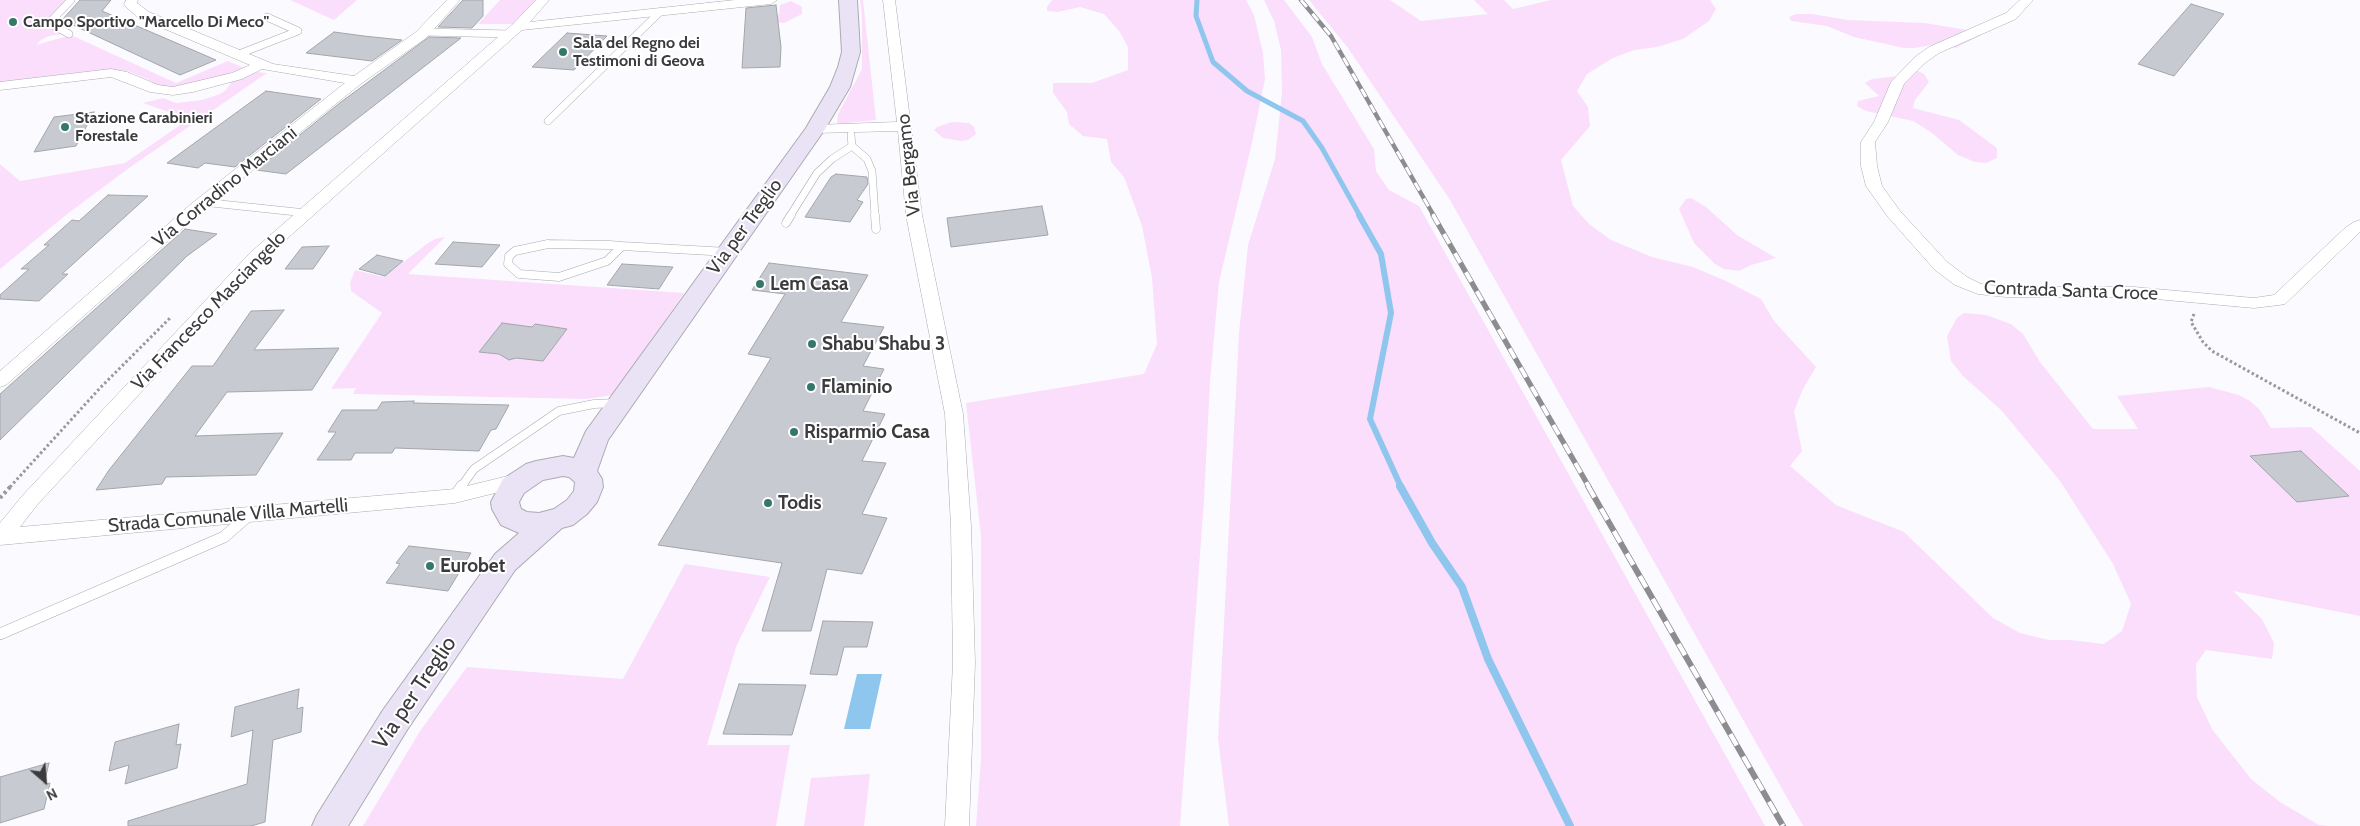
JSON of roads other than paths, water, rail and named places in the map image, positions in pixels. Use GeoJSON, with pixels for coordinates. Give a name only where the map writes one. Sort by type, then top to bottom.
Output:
{"type":"FeatureCollection","features":[{"type":"Feature","properties":{"kind":"main road","name":"Via per Treglio"},"geometry":{"type":"LineString","coordinates":[[583,473],[595,438],[815,129],[840,87],[848,67],[851,52],[848,0]]}},
{"type":"Feature","properties":{"kind":"main road","name":"Via per Treglio"},"geometry":{"type":"LineString","coordinates":[[550,467],[595,438]]}},
{"type":"Feature","properties":{"kind":"main road"},"geometry":{"type":"LineString","coordinates":[[567,466],[583,473],[588,479],[589,487],[584,499],[568,514],[550,522],[533,524],[510,513],[509,492],[520,480],[532,473],[550,467],[567,466]]}},
{"type":"Feature","properties":{"kind":"main road","name":"Via per Treglio"},"geometry":{"type":"LineString","coordinates":[[505,562],[510,513]]}},
{"type":"Feature","properties":{"kind":"main road","name":"Via per Treglio"},"geometry":{"type":"LineString","coordinates":[[329,826],[390,728],[505,562],[550,522]]}},
{"type":"Feature","properties":{"kind":"street"},"geometry":{"type":"LineString","coordinates":[[132,0],[130,4],[144,15],[270,68],[357,80]]}},
{"type":"Feature","properties":{"kind":"street","name":"Via Corradino Marciani"},"geometry":{"type":"LineString","coordinates":[[0,381],[202,202],[357,80],[424,32],[454,0]]}},
{"type":"Feature","properties":{"kind":"street","name":"Via Francesco Masciangelo"},"geometry":{"type":"LineString","coordinates":[[1,536],[30,500],[257,256],[514,31],[543,0]]}},
{"type":"Feature","properties":{"kind":"street"},"geometry":{"type":"LineString","coordinates":[[514,31],[771,0]]}},
{"type":"Feature","properties":{"kind":"street","name":"Via Bergamo"},"geometry":{"type":"LineString","coordinates":[[889,0],[914,215],[954,414],[961,526],[964,663],[957,826]]}},
{"type":"Feature","properties":{"kind":"street","name":"Contrada Santa Croce"},"geometry":{"type":"LineString","coordinates":[[2025,3],[2011,16],[1934,50],[1898,82],[1880,122],[1868,142],[1869,166],[1874,186],[1894,214],[1941,266],[1961,281],[1978,289],[2006,292],[2134,292],[2254,303],[2279,300],[2351,231],[2360,225]]}},
{"type":"Feature","properties":{"kind":"street"},"geometry":{"type":"LineString","coordinates":[[0,86],[111,73],[122,74],[155,89],[173,91],[193,88],[237,76],[262,64]]}},
{"type":"Feature","properties":{"kind":"street"},"geometry":{"type":"LineString","coordinates":[[815,129],[905,126]]}},
{"type":"Feature","properties":{"kind":"street","name":"Strada Comunale Villa Martelli"},"geometry":{"type":"LineString","coordinates":[[1,536],[455,496],[520,480]]}},
{"type":"Feature","properties":{"kind":"street","name":"Strada Comunale Villa Martelli"},"geometry":{"type":"LineString","coordinates":[[455,496],[510,513]]}},
{"type":"Feature","properties":{"kind":"lane"},"geometry":{"type":"LineString","coordinates":[[69,34],[49,23],[71,0]]}},
{"type":"Feature","properties":{"kind":"lane"},"geometry":{"type":"LineString","coordinates":[[548,120],[615,58],[660,12]]}},
{"type":"Feature","properties":{"kind":"lane"},"geometry":{"type":"LineString","coordinates":[[239,54],[298,31],[267,16]]}},
{"type":"Feature","properties":{"kind":"lane"},"geometry":{"type":"LineString","coordinates":[[424,32],[514,31]]}},
{"type":"Feature","properties":{"kind":"lane"},"geometry":{"type":"LineString","coordinates":[[851,136],[852,146],[867,159],[872,171],[876,229]]}},
{"type":"Feature","properties":{"kind":"lane"},"geometry":{"type":"LineString","coordinates":[[786,223],[817,173],[832,159],[852,146]]}},
{"type":"Feature","properties":{"kind":"lane"},"geometry":{"type":"LineString","coordinates":[[202,202],[306,213]]}},
{"type":"Feature","properties":{"kind":"lane"},"geometry":{"type":"LineString","coordinates":[[623,245],[606,260],[559,277],[519,274],[508,264],[509,256],[515,251],[530,246],[548,244],[623,245],[728,252]]}},
{"type":"Feature","properties":{"kind":"lane"},"geometry":{"type":"LineString","coordinates":[[455,496],[474,469],[559,411],[594,404],[620,402]]}},
{"type":"Feature","properties":{"kind":"lane"},"geometry":{"type":"LineString","coordinates":[[0,634],[224,537],[250,514]]}},
{"type":"Feature","properties":{"kind":"water"},"geometry":{"type":"Polygon","coordinates":[[[857,674],[882,674],[870,729],[844,729],[857,674]]]}},
{"type":"Feature","properties":{"kind":"waterway"},"geometry":{"type":"LineString","coordinates":[[1197,0],[1196,16],[1213,62],[1247,91],[1303,121],[1322,148],[1360,216]]}},
{"type":"Feature","properties":{"kind":"waterway"},"geometry":{"type":"LineString","coordinates":[[1359,215],[1381,254],[1391,313],[1370,419],[1401,487]]}},
{"type":"Feature","properties":{"kind":"waterway"},"geometry":{"type":"LineString","coordinates":[[1400,486],[1432,543],[1462,587],[1488,659],[1570,826]]}},
{"type":"Feature","properties":{"kind":"railway"},"geometry":{"type":"LineString","coordinates":[[1301,0],[1331,36],[1434,216]]}},
{"type":"Feature","properties":{"kind":"railway"},"geometry":{"type":"LineString","coordinates":[[1433,215],[1589,487]]}},
{"type":"Feature","properties":{"kind":"railway"},"geometry":{"type":"LineString","coordinates":[[1588,486],[1783,826]]}},
{"type":"Feature","properties":{"kind":"place","name":"Campo Sportivo \"Marcello Di Meco\""},"geometry":{"type":"Point","coordinates":[13,22]}},
{"type":"Feature","properties":{"kind":"place","name":"Sala del Regno dei Testimoni di Geova"},"geometry":{"type":"Point","coordinates":[563,52]}},
{"type":"Feature","properties":{"kind":"place","name":"Stazione Carabinieri Forestale"},"geometry":{"type":"Point","coordinates":[65,127]}},
{"type":"Feature","properties":{"kind":"place","name":"Lem Casa"},"geometry":{"type":"Point","coordinates":[760,284]}},
{"type":"Feature","properties":{"kind":"place","name":"Shabu Shabu 3"},"geometry":{"type":"Point","coordinates":[812,344]}},
{"type":"Feature","properties":{"kind":"place","name":"Flaminio"},"geometry":{"type":"Point","coordinates":[811,387]}},
{"type":"Feature","properties":{"kind":"place","name":"Risparmio Casa"},"geometry":{"type":"Point","coordinates":[794,432]}},
{"type":"Feature","properties":{"kind":"place","name":"Todis"},"geometry":{"type":"Point","coordinates":[768,503]}},
{"type":"Feature","properties":{"kind":"place","name":"Eurobet"},"geometry":{"type":"Point","coordinates":[430,566]}}]}
